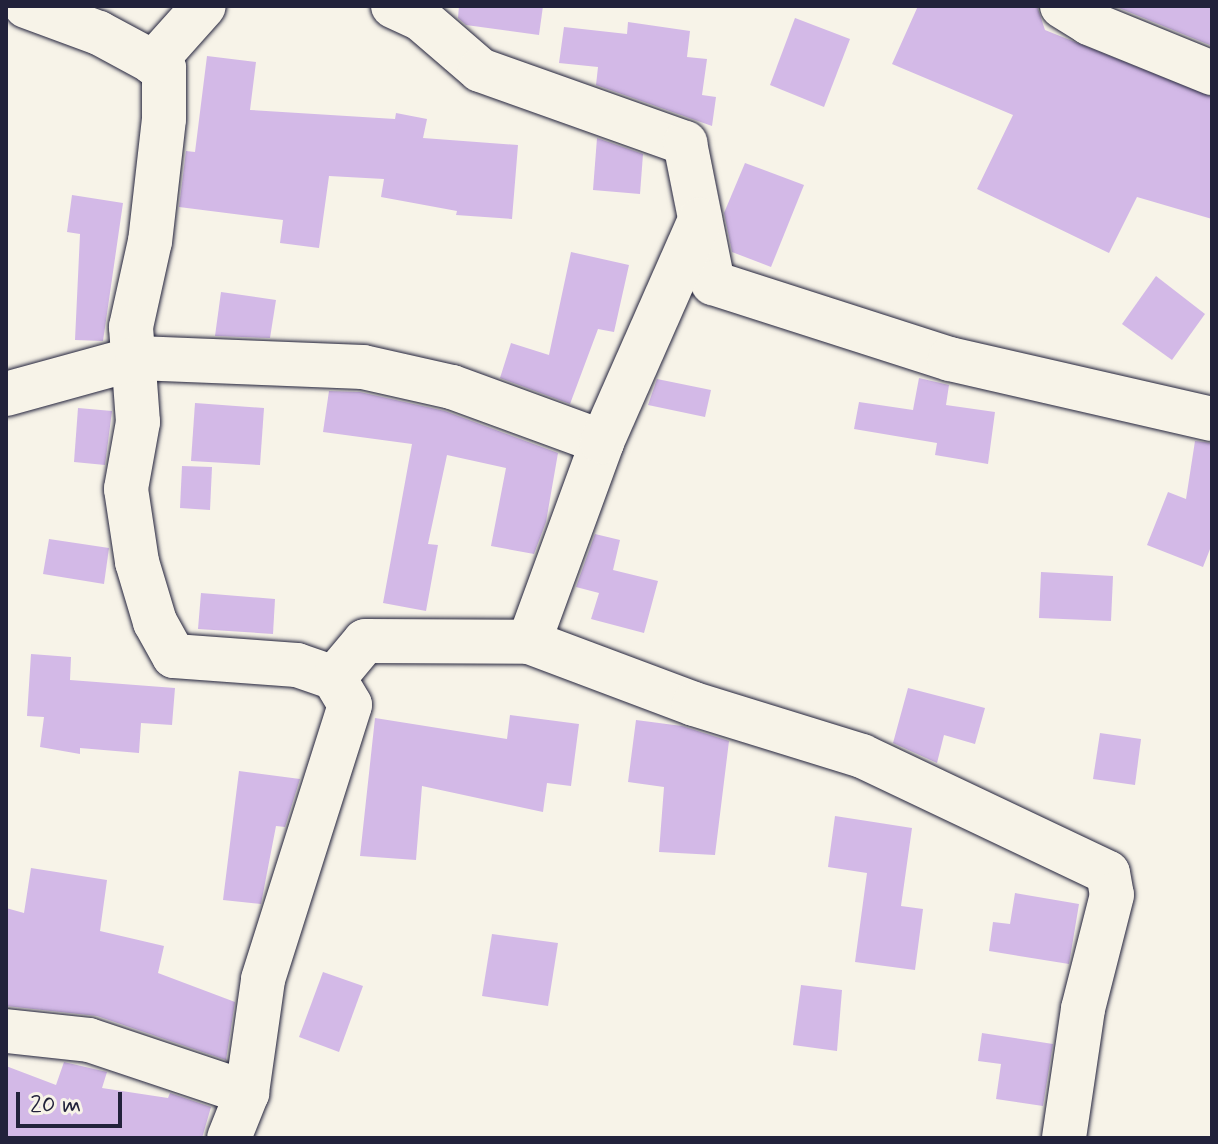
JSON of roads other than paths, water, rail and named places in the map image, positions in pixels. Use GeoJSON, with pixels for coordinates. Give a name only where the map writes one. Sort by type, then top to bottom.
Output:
{"type":"FeatureCollection","features":[{"type":"Feature","properties":{"kind":"street"},"geometry":{"type":"LineString","coordinates":[[26,6],[99,33],[164,68],[164,119],[150,241],[131,327],[137,358],[138,422],[126,489],[137,562],[155,622],[174,656],[297,665],[334,678],[350,705],[263,980],[247,1093],[229,1138]]}},
{"type":"Feature","properties":{"kind":"street"},"geometry":{"type":"LineString","coordinates":[[153,63],[204,6]]}},
{"type":"Feature","properties":{"kind":"street"},"geometry":{"type":"LineString","coordinates":[[393,6],[421,19],[480,70],[685,143],[713,283],[950,359],[1212,419]]}},
{"type":"Feature","properties":{"kind":"street"},"geometry":{"type":"LineString","coordinates":[[1062,6],[1089,23],[1212,73]]}},
{"type":"Feature","properties":{"kind":"street"},"geometry":{"type":"LineString","coordinates":[[529,642],[602,442],[700,220]]}},
{"type":"Feature","properties":{"kind":"street"},"geometry":{"type":"LineString","coordinates":[[6,394],[137,358],[363,367],[452,387],[602,442]]}},
{"type":"Feature","properties":{"kind":"street"},"geometry":{"type":"LineString","coordinates":[[334,678],[365,641],[529,642],[694,704],[862,756],[1108,873],[1112,895],[1083,1009],[1064,1138]]}},
{"type":"Feature","properties":{"kind":"street"},"geometry":{"type":"LineString","coordinates":[[6,1031],[89,1040],[247,1093]]}}]}
